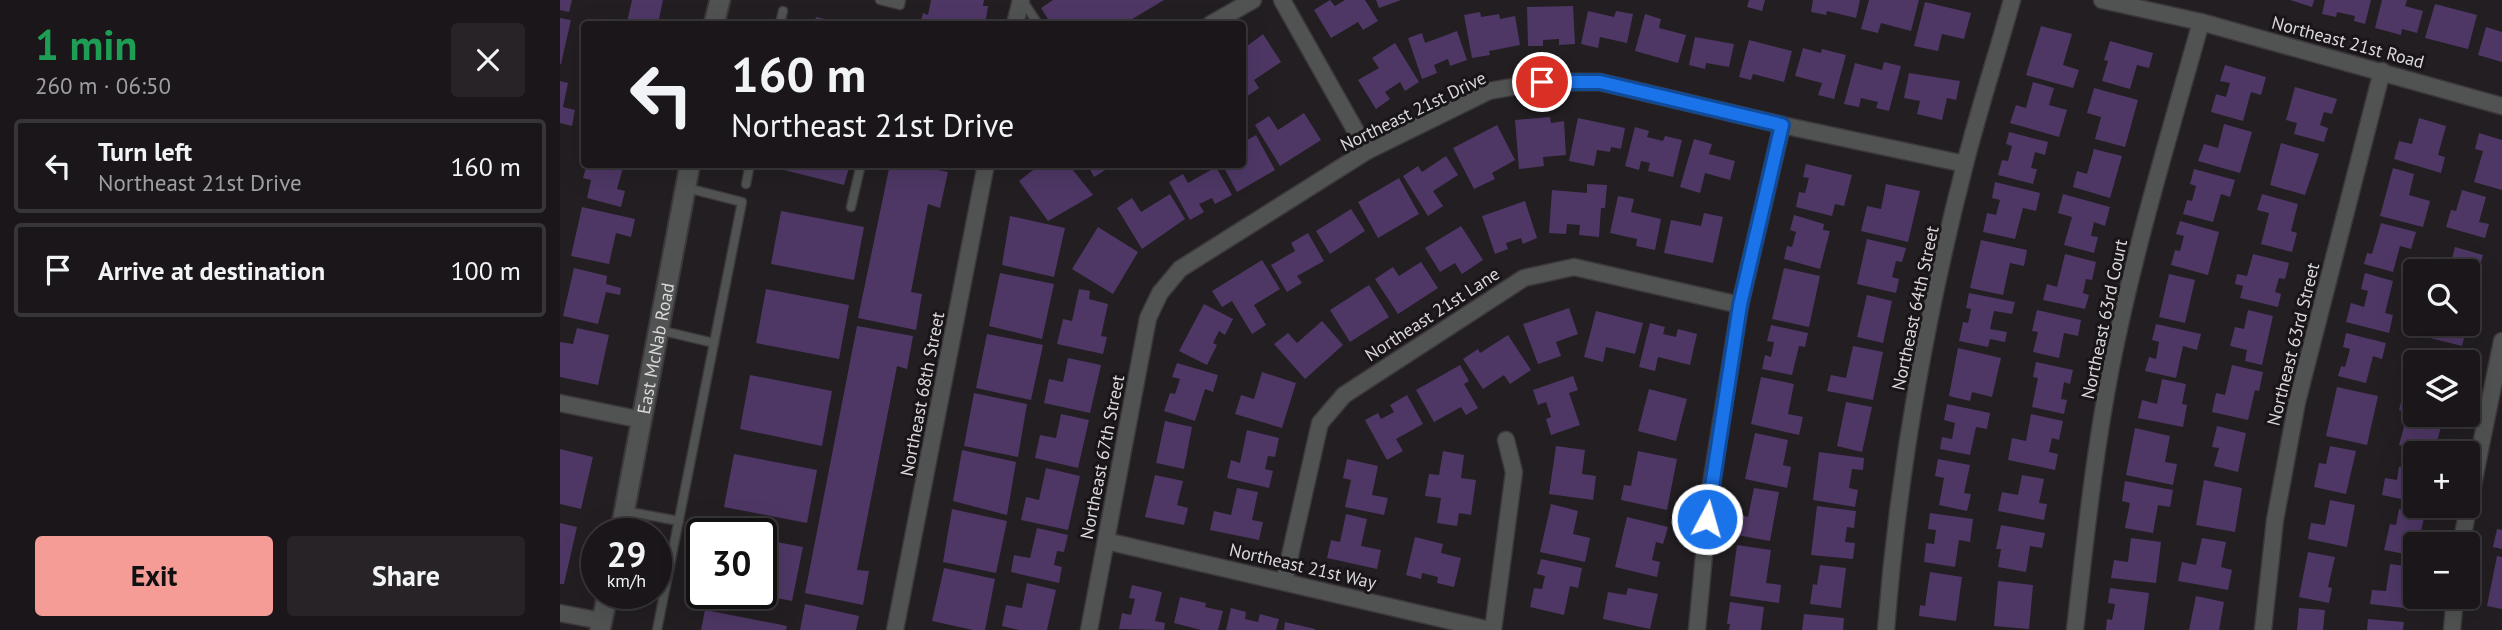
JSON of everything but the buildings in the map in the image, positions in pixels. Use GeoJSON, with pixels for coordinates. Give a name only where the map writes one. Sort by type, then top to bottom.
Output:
{"type":"FeatureCollection","features":[{"type":"Feature","properties":{"kind":"street"},"geometry":{"type":"LineString","coordinates":[[715,21],[720,0]]}},
{"type":"Feature","properties":{"kind":"street"},"geometry":{"type":"LineString","coordinates":[[1016,21],[1022,0]]}},
{"type":"Feature","properties":{"kind":"street"},"geometry":{"type":"LineString","coordinates":[[1214,21],[1232,5],[1252,0]]}},
{"type":"Feature","properties":{"kind":"street"},"geometry":{"type":"LineString","coordinates":[[1282,0],[1367,151]]}},
{"type":"Feature","properties":{"kind":"street","name":"Northeast 64th Street"},"geometry":{"type":"LineString","coordinates":[[1886,630],[1892,552],[1922,355],[1965,164],[2012,0]]}},
{"type":"Feature","properties":{"kind":"street","name":"Northeast 21st Road"},"geometry":{"type":"LineString","coordinates":[[2102,0],[2201,22],[2502,106]]}},
{"type":"Feature","properties":{"kind":"street","name":"Northeast 63rd Court"},"geometry":{"type":"LineString","coordinates":[[2075,630],[2091,492],[2111,367],[2143,228],[2201,22]]}},
{"type":"Feature","properties":{"kind":"street","name":"Northeast 63rd Street"},"geometry":{"type":"LineString","coordinates":[[2263,630],[2275,520],[2297,402],[2382,71]]}},
{"type":"Feature","properties":{"kind":"street","name":"Northeast 21st Drive"},"geometry":{"type":"LineString","coordinates":[[1160,293],[1180,270],[1367,151],[1489,91],[1542,82],[1600,82],[1965,164]]}},
{"type":"Feature","properties":{"kind":"street"},"geometry":{"type":"LineString","coordinates":[[1697,630],[1710,491],[1740,305],[1782,125]]}},
{"type":"Feature","properties":{"kind":"street","name":"East McNab Road"},"geometry":{"type":"LineString","coordinates":[[623,518],[690,168]]}},
{"type":"Feature","properties":{"kind":"street","name":"Northeast 68th Street"},"geometry":{"type":"LineString","coordinates":[[895,630],[985,168]]}},
{"type":"Feature","properties":{"kind":"street","name":"Northeast 21st Lane"},"geometry":{"type":"LineString","coordinates":[[1284,582],[1320,423],[1344,395],[1524,278],[1574,267],[1740,305]]}},
{"type":"Feature","properties":{"kind":"street","name":"Northeast 67th Street"},"geometry":{"type":"LineString","coordinates":[[1089,630],[1148,318],[1160,293]]}},
{"type":"Feature","properties":{"kind":"street"},"geometry":{"type":"LineString","coordinates":[[2463,532],[2502,341]]}},
{"type":"Feature","properties":{"kind":"street"},"geometry":{"type":"LineString","coordinates":[[560,403],[642,420]]}},
{"type":"Feature","properties":{"kind":"street"},"geometry":{"type":"LineString","coordinates":[[1491,630],[1514,472],[1506,440]]}},
{"type":"Feature","properties":{"kind":"street","name":"Northeast 21st Way"},"geometry":{"type":"LineString","coordinates":[[1106,541],[1491,630]]}},
{"type":"Feature","properties":{"kind":"street"},"geometry":{"type":"LineString","coordinates":[[2452,630],[2454,609]]}},
{"type":"Feature","properties":{"kind":"street"},"geometry":{"type":"LineString","coordinates":[[560,613],[601,626]]}},
{"type":"Feature","properties":{"kind":"lane"},"geometry":{"type":"LineString","coordinates":[[880,0],[900,5],[901,0]]}},
{"type":"Feature","properties":{"kind":"lane"},"geometry":{"type":"LineString","coordinates":[[1022,0],[1036,21]]}},
{"type":"Feature","properties":{"kind":"lane"},"geometry":{"type":"LineString","coordinates":[[781,21],[783,11]]}},
{"type":"Feature","properties":{"kind":"lane"},"geometry":{"type":"LineString","coordinates":[[747,184],[749,168]]}},
{"type":"Feature","properties":{"kind":"lane"},"geometry":{"type":"LineString","coordinates":[[851,207],[859,168]]}},
{"type":"Feature","properties":{"kind":"lane"},"geometry":{"type":"LineString","coordinates":[[657,630],[742,202],[687,188]]}},
{"type":"Feature","properties":{"kind":"lane"},"geometry":{"type":"LineString","coordinates":[[659,330],[714,343]]}},
{"type":"Feature","properties":{"kind":"lane"},"geometry":{"type":"LineString","coordinates":[[625,511],[679,521]]}},
{"type":"Feature","properties":{"kind":"route"},"geometry":{"type":"LineString","coordinates":[[1542,82],[1600,82],[1782,125],[1740,305],[1707,519]]}}]}
